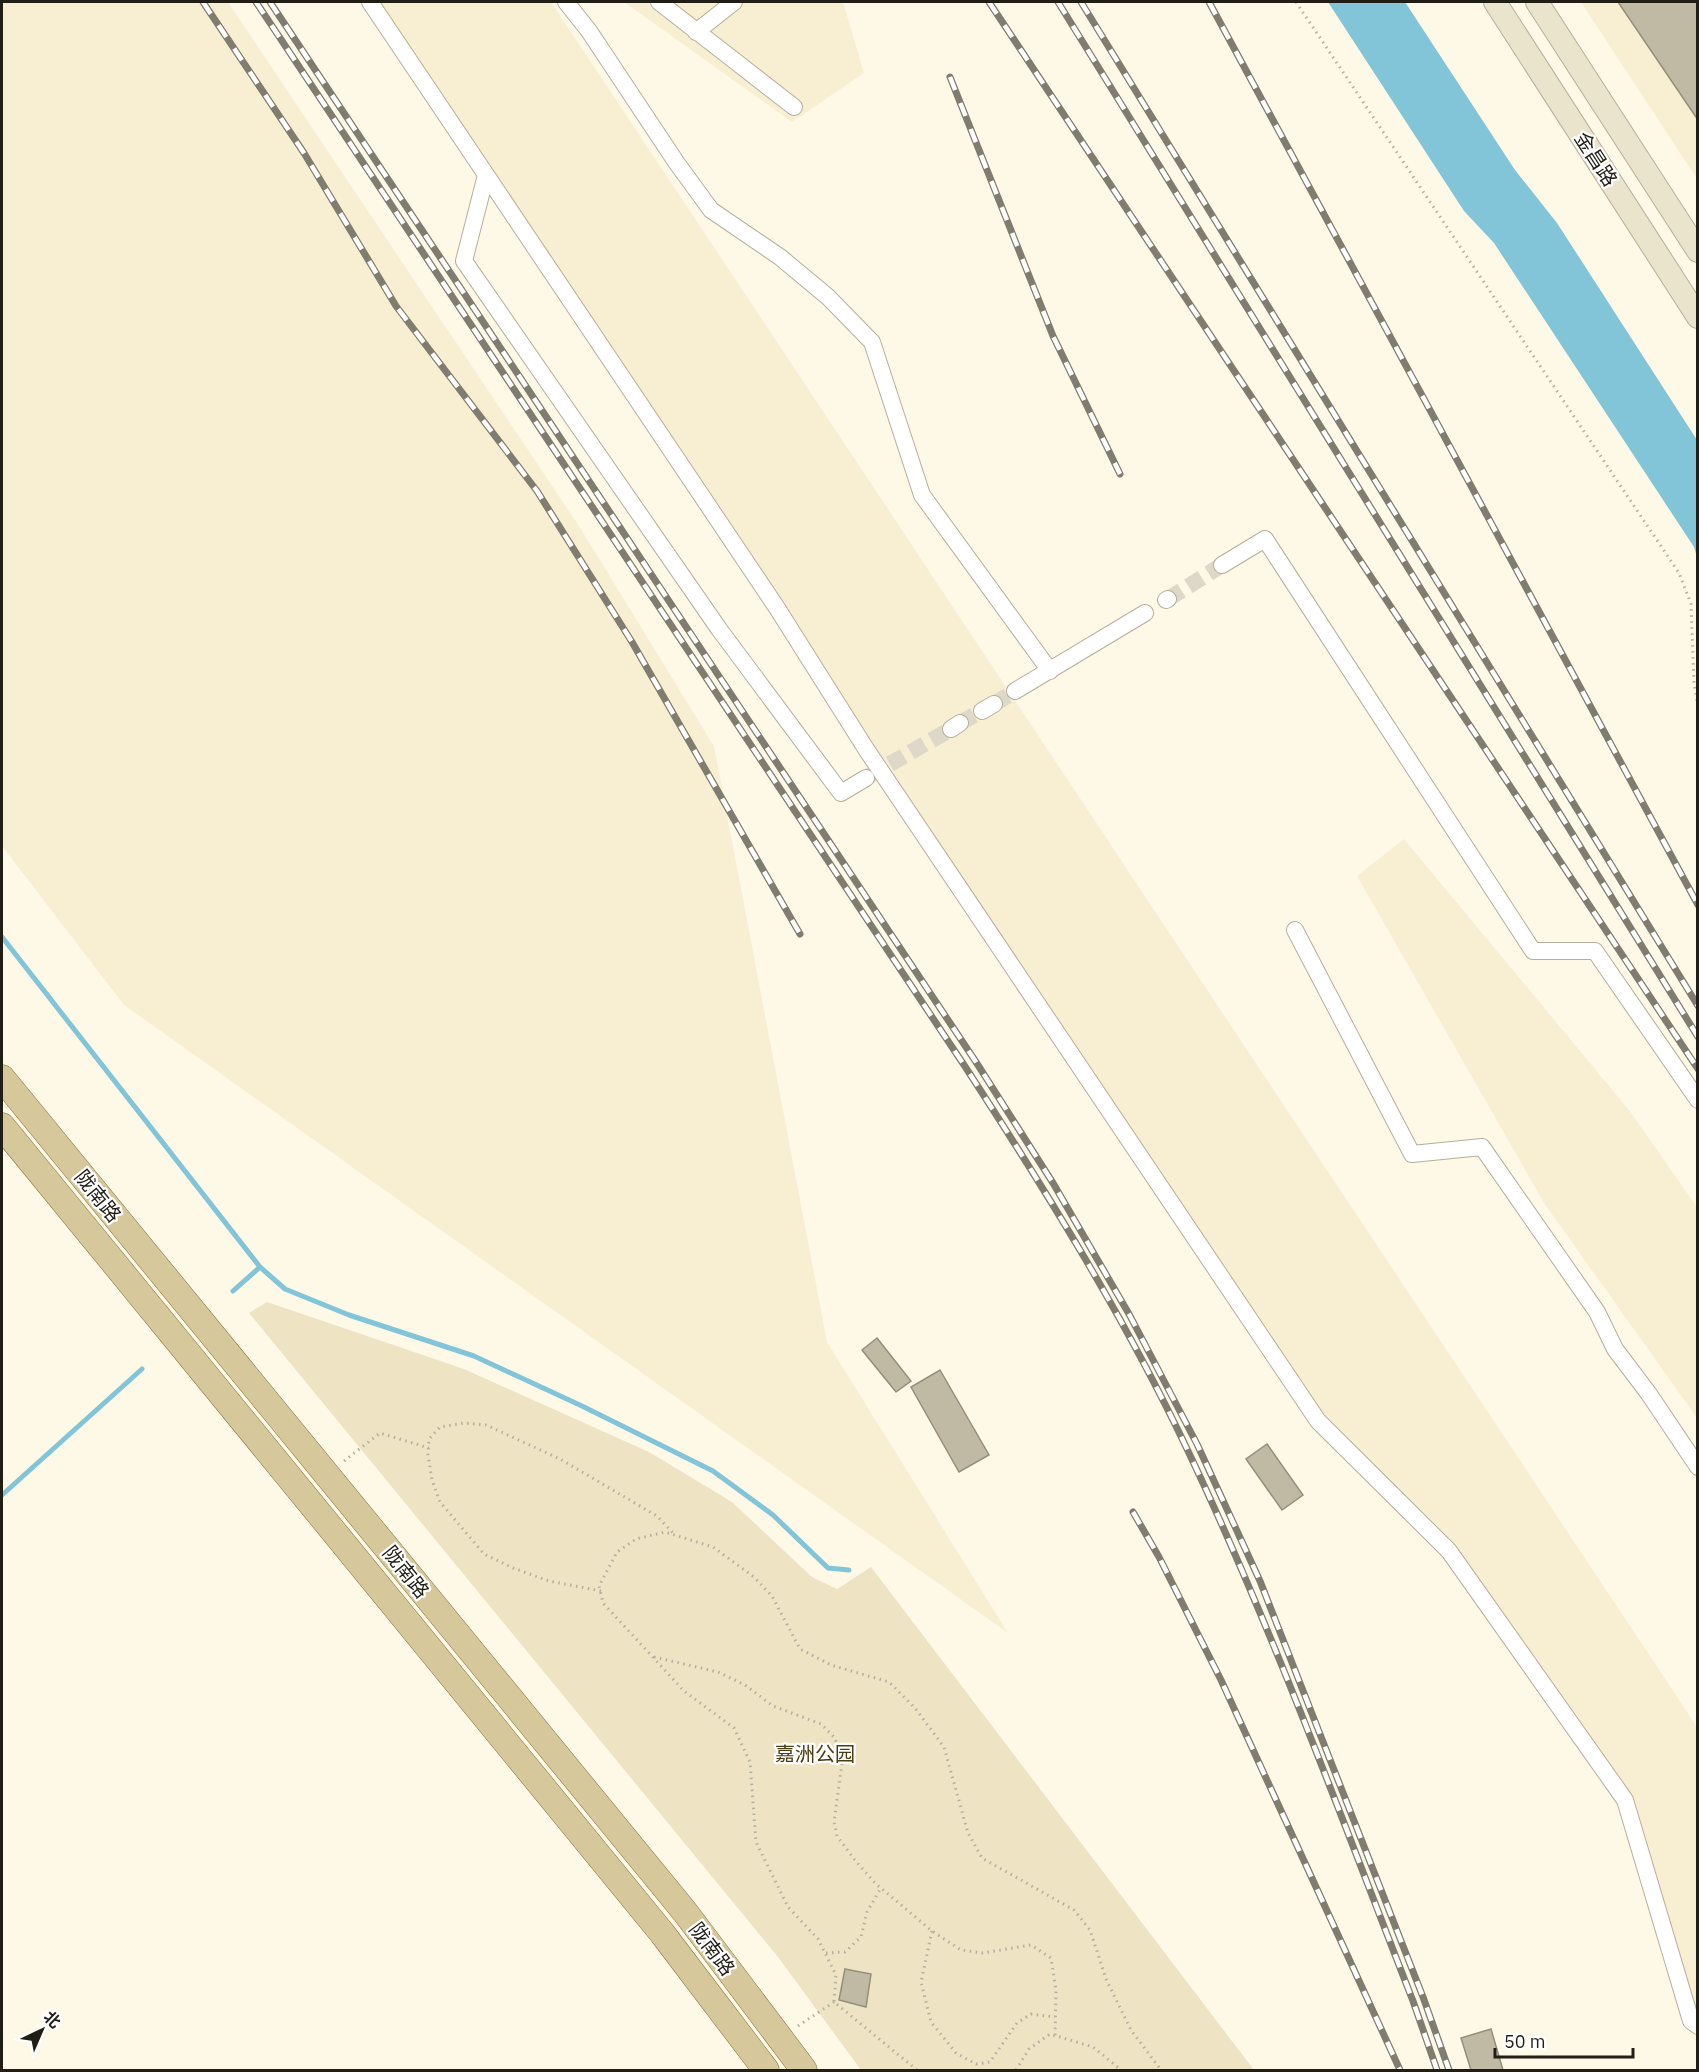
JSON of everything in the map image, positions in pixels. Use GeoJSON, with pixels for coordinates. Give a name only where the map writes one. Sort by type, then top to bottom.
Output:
{"type":"FeatureCollection","features":[{"type":"Feature","properties":{"kind":"main road","name":"金昌路"},"geometry":{"type":"LineString","coordinates":[[1495,2],[1698,317]]}},
{"type":"Feature","properties":{"kind":"main road","name":"金昌路"},"geometry":{"type":"LineString","coordinates":[[1537,2],[1698,251]]}},
{"type":"Feature","properties":{"kind":"main road","name":"陇南路"},"geometry":{"type":"LineString","coordinates":[[6,1092],[327,1475],[685,1912],[804,2070]]}},
{"type":"Feature","properties":{"kind":"main road","name":"陇南路"},"geometry":{"type":"LineString","coordinates":[[2,1126],[662,1933],[766,2070]]}},
{"type":"Feature","properties":{"kind":"street"},"geometry":{"type":"LineString","coordinates":[[370,2],[777,608],[879,769],[1318,1421],[1449,1551],[1625,1800],[1691,2022],[1698,2026]]}},
{"type":"Feature","properties":{"kind":"street"},"geometry":{"type":"LineString","coordinates":[[566,2],[589,31],[676,162],[711,210],[788,264],[828,297],[872,342],[922,495],[1050,671]]}},
{"type":"Feature","properties":{"kind":"street"},"geometry":{"type":"LineString","coordinates":[[659,2],[794,106]]}},
{"type":"Feature","properties":{"kind":"street"},"geometry":{"type":"LineString","coordinates":[[696,32],[734,2]]}},
{"type":"Feature","properties":{"kind":"street"},"geometry":{"type":"LineString","coordinates":[[486,175],[464,261],[719,629],[841,793],[866,778]]}},
{"type":"Feature","properties":{"kind":"street"},"geometry":{"type":"LineString","coordinates":[[1222,565],[1265,539],[1533,951],[1596,951],[1698,1100]]}},
{"type":"Feature","properties":{"kind":"street"},"geometry":{"type":"LineString","coordinates":[[1015,692],[1145,613]]}},
{"type":"Feature","properties":{"kind":"street"},"geometry":{"type":"LineString","coordinates":[[1295,930],[1412,1154],[1482,1147],[1597,1312],[1615,1349],[1649,1394],[1698,1467]]}},
{"type":"Feature","properties":{"kind":"path"},"geometry":{"type":"LineString","coordinates":[[1296,2],[1679,573],[1691,604],[1694,683],[1698,706]]}},
{"type":"Feature","properties":{"kind":"path"},"geometry":{"type":"LineString","coordinates":[[601,1591],[549,1581],[513,1568],[484,1554],[440,1502],[432,1480],[429,1439],[440,1428],[464,1423],[486,1425],[560,1459],[657,1516],[676,1535]]}},
{"type":"Feature","properties":{"kind":"path"},"geometry":{"type":"LineString","coordinates":[[327,1475],[380,1433],[429,1448]]}},
{"type":"Feature","properties":{"kind":"path"},"geometry":{"type":"LineString","coordinates":[[834,2002],[836,1975],[818,1939],[788,1907],[756,1842],[750,1762],[734,1728],[684,1691],[603,1604],[599,1586],[617,1552],[636,1539],[665,1532],[713,1547],[754,1577],[772,1596],[800,1649],[831,1665],[889,1682],[915,1708],[944,1746],[968,1833],[982,1858],[1074,1910],[1090,1930],[1106,1979],[1131,2030],[1161,2070]]}},
{"type":"Feature","properties":{"kind":"path"},"geometry":{"type":"LineString","coordinates":[[652,1656],[718,1672],[744,1685],[773,1706],[821,1724],[835,1738],[842,1763],[834,1822],[837,1836],[854,1860],[881,1888],[932,1931],[961,1950],[984,1953],[1031,1946],[1052,1958],[1056,1990],[1055,2036]]}},
{"type":"Feature","properties":{"kind":"path"},"geometry":{"type":"LineString","coordinates":[[825,1953],[845,1952],[861,1937],[867,1912],[881,1888]]}},
{"type":"Feature","properties":{"kind":"path"},"geometry":{"type":"LineString","coordinates":[[932,1931],[921,1982],[931,2022],[956,2053],[976,2064],[990,2062],[1017,2023],[1031,2014],[1055,2017]]}},
{"type":"Feature","properties":{"kind":"path"},"geometry":{"type":"LineString","coordinates":[[780,2038],[834,2002]]}},
{"type":"Feature","properties":{"kind":"path"},"geometry":{"type":"LineString","coordinates":[[834,2002],[917,2070]]}},
{"type":"Feature","properties":{"kind":"path"},"geometry":{"type":"LineString","coordinates":[[1016,2070],[1029,2049],[1050,2034],[1094,2046],[1121,2070]]}},
{"type":"Feature","properties":{"kind":"shaded area"},"geometry":{"type":"Polygon","coordinates":[[[2,2],[228,2],[579,526],[714,746],[827,1342],[1008,1633],[124,1005],[2,846],[2,2]]]}},
{"type":"Feature","properties":{"kind":"shaded area"},"geometry":{"type":"Polygon","coordinates":[[[368,2],[551,2],[1697,1727],[1697,2018],[1625,1800],[1453,1545],[1327,1434],[368,2]]]}},
{"type":"Feature","properties":{"kind":"shaded area"},"geometry":{"type":"Polygon","coordinates":[[[624,2],[843,2],[864,73],[792,122],[624,2]]]}},
{"type":"Feature","properties":{"kind":"shaded area"},"geometry":{"type":"Polygon","coordinates":[[[1581,2],[1697,2],[1697,179],[1581,2]]]}},
{"type":"Feature","properties":{"kind":"shaded area"},"geometry":{"type":"Polygon","coordinates":[[[1404,839],[1629,1110],[1697,1207],[1697,1418],[1544,1203],[1357,876],[1404,839]]]}},
{"type":"Feature","properties":{"kind":"green space","name":"嘉洲公园"},"geometry":{"type":"Polygon","coordinates":[[[267,1302],[464,1369],[649,1452],[732,1502],[812,1577],[837,1589],[871,1567],[1254,2070],[861,2070],[778,1957],[249,1313],[267,1302]]]}},
{"type":"Feature","properties":{"kind":"water"},"geometry":{"type":"Polygon","coordinates":[[[1328,2],[1405,2],[1515,170],[1557,223],[1697,440],[1697,557],[1694,547],[1494,243],[1464,211],[1328,2]]]}},
{"type":"Feature","properties":{"kind":"building"},"geometry":{"type":"Polygon","coordinates":[[[1618,2],[1698,2],[1698,120],[1618,2]]]}},
{"type":"Feature","properties":{"kind":"building"},"geometry":{"type":"Polygon","coordinates":[[[877,1338],[911,1381],[896,1392],[862,1350],[877,1338]]]}},
{"type":"Feature","properties":{"kind":"building"},"geometry":{"type":"Polygon","coordinates":[[[940,1370],[989,1455],[959,1472],[911,1387],[940,1370]]]}},
{"type":"Feature","properties":{"kind":"building"},"geometry":{"type":"Polygon","coordinates":[[[1267,1444],[1303,1495],[1282,1510],[1246,1459],[1267,1444]]]}},
{"type":"Feature","properties":{"kind":"building"},"geometry":{"type":"Polygon","coordinates":[[[845,1969],[871,1974],[866,2007],[839,2000],[845,1969]]]}},
{"type":"Feature","properties":{"kind":"building"},"geometry":{"type":"Polygon","coordinates":[[[1491,2029],[1503,2070],[1471,2070],[1461,2038],[1491,2029]]]}},
{"type":"Feature","properties":{"kind":"waterway"},"geometry":{"type":"LineString","coordinates":[[2,937],[260,1267],[233,1291]]}},
{"type":"Feature","properties":{"kind":"waterway"},"geometry":{"type":"LineString","coordinates":[[260,1267],[285,1289],[349,1315],[474,1356],[713,1471],[773,1515],[828,1568],[849,1570]]}},
{"type":"Feature","properties":{"kind":"waterway"},"geometry":{"type":"LineString","coordinates":[[2,1495],[142,1369]]}},
{"type":"Feature","properties":{"kind":"tunnel"},"geometry":{"type":"LineString","coordinates":[[1168,599],[1222,565]]}},
{"type":"Feature","properties":{"kind":"tunnel"},"geometry":{"type":"LineString","coordinates":[[994,704],[1015,691]]}},
{"type":"Feature","properties":{"kind":"tunnel"},"geometry":{"type":"LineString","coordinates":[[960,723],[982,711]]}},
{"type":"Feature","properties":{"kind":"tunnel"},"geometry":{"type":"LineString","coordinates":[[869,776],[951,729]]}},
{"type":"Feature","properties":{"kind":"railway"},"geometry":{"type":"LineString","coordinates":[[203,2],[304,153],[396,306],[537,491],[632,642],[800,934]]}},
{"type":"Feature","properties":{"kind":"railway"},"geometry":{"type":"LineString","coordinates":[[256,2],[966,1068],[1055,1208],[1111,1304],[1164,1401],[1188,1451],[1278,1655],[1413,2001],[1437,2070]]}},
{"type":"Feature","properties":{"kind":"railway"},"geometry":{"type":"LineString","coordinates":[[270,2],[976,1062],[1053,1183],[1129,1314],[1197,1444],[1260,1581],[1423,1997],[1449,2070]]}},
{"type":"Feature","properties":{"kind":"railway"},"geometry":{"type":"LineString","coordinates":[[989,2],[1698,1069]]}},
{"type":"Feature","properties":{"kind":"railway"},"geometry":{"type":"LineString","coordinates":[[1058,2],[1698,1037]]}},
{"type":"Feature","properties":{"kind":"railway"},"geometry":{"type":"LineString","coordinates":[[1081,2],[1698,1006]]}},
{"type":"Feature","properties":{"kind":"railway"},"geometry":{"type":"LineString","coordinates":[[1209,2],[1698,905]]}},
{"type":"Feature","properties":{"kind":"railway"},"geometry":{"type":"LineString","coordinates":[[950,77],[1053,336],[1120,474]]}},
{"type":"Feature","properties":{"kind":"railway"},"geometry":{"type":"LineString","coordinates":[[1133,1512],[1159,1557],[1221,1680],[1400,2070]]}}]}
